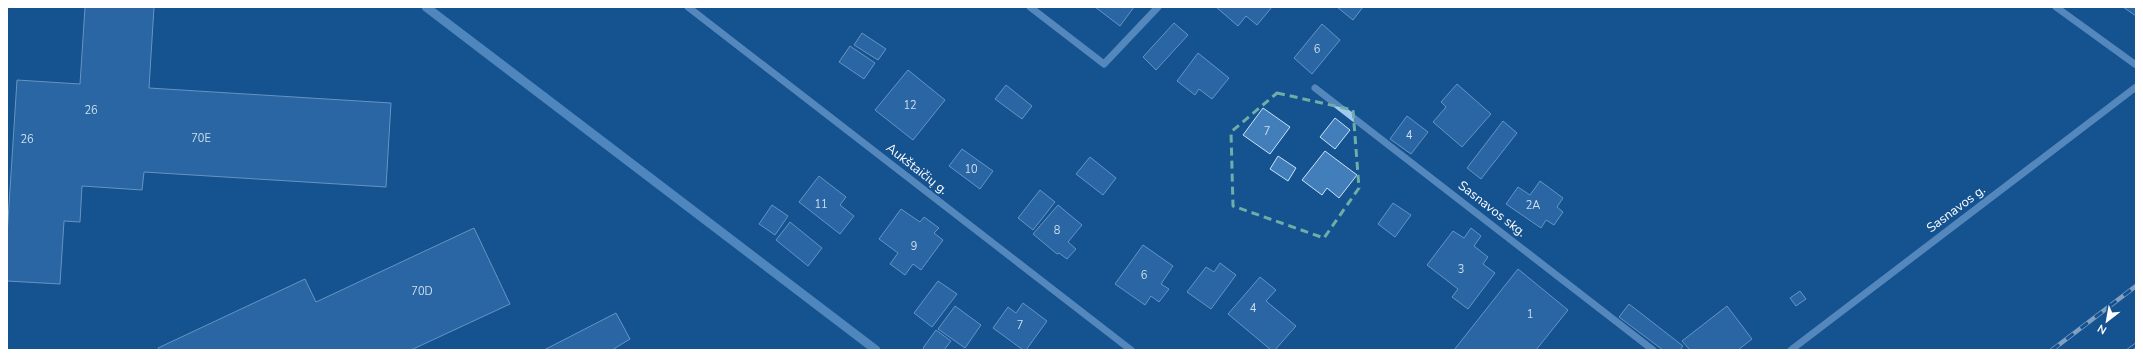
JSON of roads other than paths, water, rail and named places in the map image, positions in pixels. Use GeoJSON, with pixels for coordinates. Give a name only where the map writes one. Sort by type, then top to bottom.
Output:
{"type":"FeatureCollection","features":[{"type":"Feature","properties":{"kind":"street","name":"Aukštaičių g."},"geometry":{"type":"LineString","coordinates":[[688,7],[1131,350]]}},
{"type":"Feature","properties":{"kind":"street"},"geometry":{"type":"LineString","coordinates":[[1030,7],[1104,64],[1158,7]]}},
{"type":"Feature","properties":{"kind":"street"},"geometry":{"type":"LineString","coordinates":[[2056,7],[2136,65]]}},
{"type":"Feature","properties":{"kind":"street","name":"Sasnavos g."},"geometry":{"type":"LineString","coordinates":[[1791,350],[2136,87]]}},
{"type":"Feature","properties":{"kind":"street","name":"Sasnavos skg."},"geometry":{"type":"LineString","coordinates":[[1316,88],[1653,350]]}},
{"type":"Feature","properties":{"kind":"waterway"},"geometry":{"type":"LineString","coordinates":[[426,7],[876,350]]}},
{"type":"Feature","properties":{"kind":"railway"},"geometry":{"type":"LineString","coordinates":[[2052,350],[2136,286]]}},
{"type":"Feature","properties":{"kind":"railway"},"geometry":{"type":"LineString","coordinates":[[2129,350],[2136,345]]}}]}
